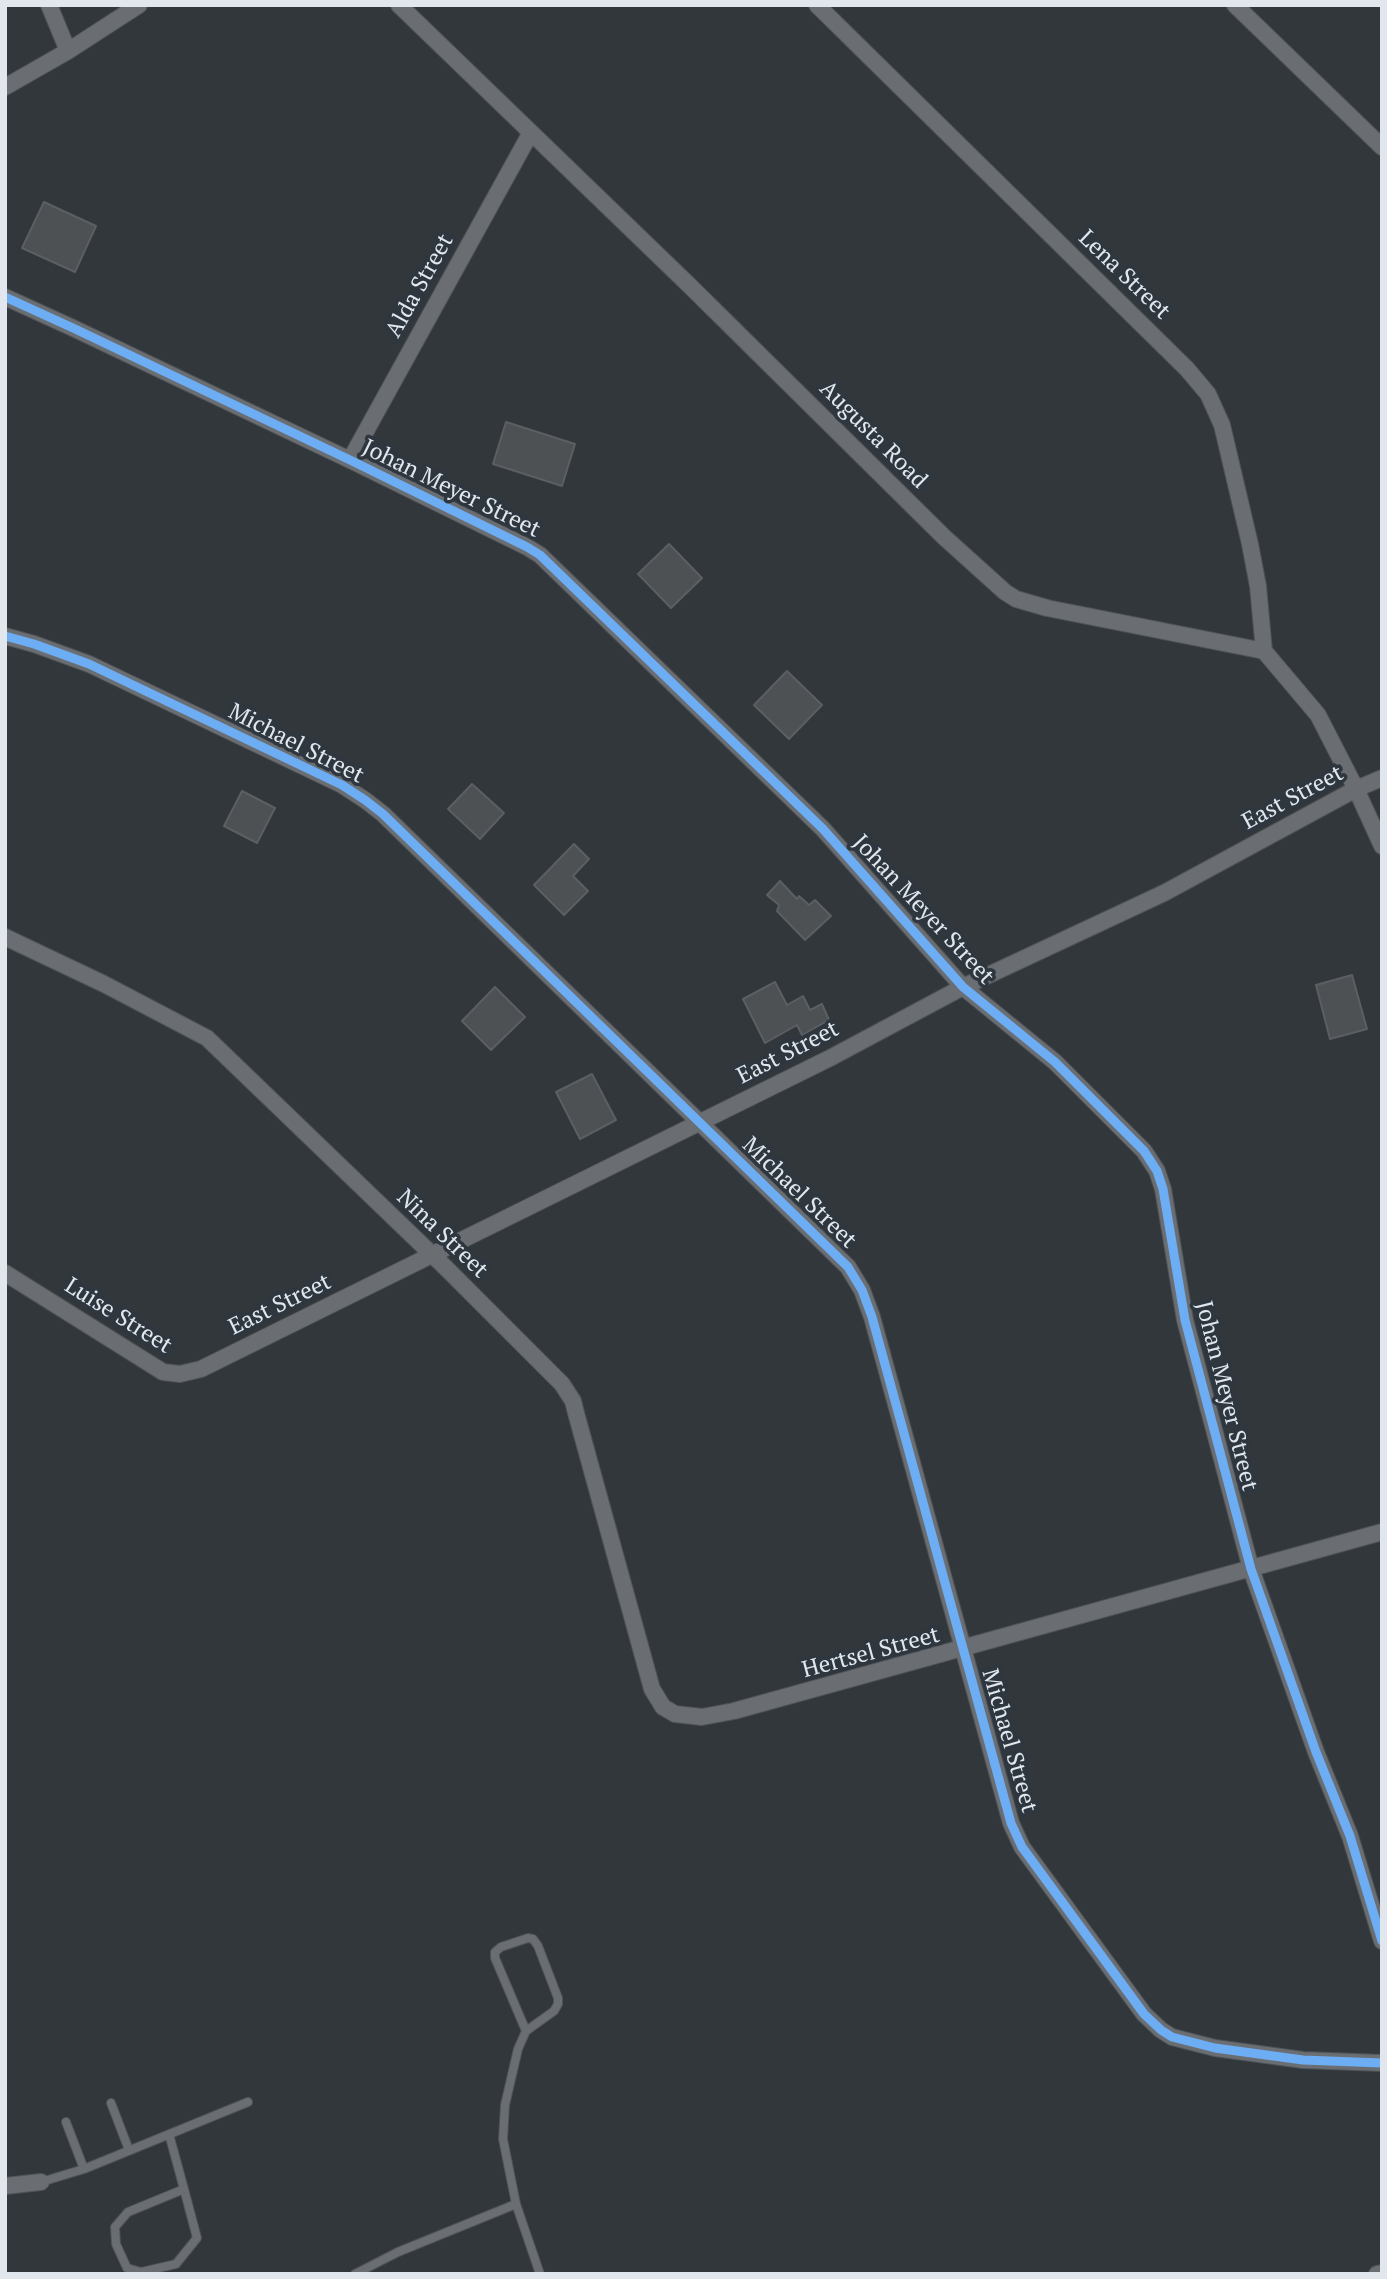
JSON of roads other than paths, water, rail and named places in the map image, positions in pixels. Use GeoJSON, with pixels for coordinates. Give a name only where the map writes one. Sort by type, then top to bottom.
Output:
{"type":"FeatureCollection","features":[{"type":"Feature","properties":{"kind":"street"},"geometry":{"type":"LineString","coordinates":[[49,5],[68,51]]}},
{"type":"Feature","properties":{"kind":"street"},"geometry":{"type":"LineString","coordinates":[[5,87],[68,51],[139,5]]}},
{"type":"Feature","properties":{"kind":"street","name":"Augusta Road"},"geometry":{"type":"LineString","coordinates":[[399,5],[691,287],[944,537],[1005,592],[1016,599],[1047,608],[1264,651]]}},
{"type":"Feature","properties":{"kind":"street","name":"Lena Street"},"geometry":{"type":"LineString","coordinates":[[817,5],[1200,383],[1214,405],[1222,425],[1251,544],[1264,651]]}},
{"type":"Feature","properties":{"kind":"street"},"geometry":{"type":"LineString","coordinates":[[1235,5],[1382,147]]}},
{"type":"Feature","properties":{"kind":"street","name":"Alda Street"},"geometry":{"type":"LineString","coordinates":[[350,460],[530,134]]}},
{"type":"Feature","properties":{"kind":"street","name":"Johan Meyer Street"},"geometry":{"type":"LineString","coordinates":[[5,297],[350,460],[540,555],[823,829],[963,987],[1055,1062],[1135,1141],[1157,1171],[1163,1189],[1185,1320],[1251,1569],[1316,1752],[1350,1836],[1382,1941]]}},
{"type":"Feature","properties":{"kind":"street","name":"Michael Street"},"geometry":{"type":"LineString","coordinates":[[5,636],[89,664],[317,773],[365,800],[383,814],[848,1267],[862,1290],[872,1317],[1015,1835],[1022,1847],[1153,2023],[1172,2037],[1206,2046],[1303,2060],[1382,2063]]}},
{"type":"Feature","properties":{"kind":"street"},"geometry":{"type":"LineString","coordinates":[[1264,651],[1318,715],[1382,846]]}},
{"type":"Feature","properties":{"kind":"street","name":"East Street"},"geometry":{"type":"LineString","coordinates":[[212,1364],[830,1058],[963,987],[1164,893],[1356,789],[1382,778]]}},
{"type":"Feature","properties":{"kind":"street","name":"Nina Street"},"geometry":{"type":"LineString","coordinates":[[5,937],[208,1038],[555,1377],[573,1401],[652,1689],[663,1707]]}},
{"type":"Feature","properties":{"kind":"street","name":"Luise Street"},"geometry":{"type":"LineString","coordinates":[[5,1273],[163,1372],[188,1373],[212,1364]]}},
{"type":"Feature","properties":{"kind":"street","name":"Hertsel Street"},"geometry":{"type":"LineString","coordinates":[[663,1707],[686,1716],[711,1716],[1382,1532]]}},
{"type":"Feature","properties":{"kind":"street"},"geometry":{"type":"LineString","coordinates":[[5,2186],[41,2182]]}},
{"type":"Feature","properties":{"kind":"lane"},"geometry":{"type":"LineString","coordinates":[[526,2031],[495,1958],[495,1952],[501,1947],[527,1938],[533,1939],[538,1946],[558,2004],[554,2011],[526,2031],[518,2049],[505,2105],[503,2139],[516,2204],[540,2274]]}},
{"type":"Feature","properties":{"kind":"lane"},"geometry":{"type":"LineString","coordinates":[[41,2182],[84,2169],[248,2102]]}},
{"type":"Feature","properties":{"kind":"lane"},"geometry":{"type":"LineString","coordinates":[[111,2103],[129,2150]]}},
{"type":"Feature","properties":{"kind":"lane"},"geometry":{"type":"LineString","coordinates":[[66,2122],[84,2169]]}},
{"type":"Feature","properties":{"kind":"lane"},"geometry":{"type":"LineString","coordinates":[[169,2134],[184,2189],[197,2238],[176,2264],[141,2272],[127,2268],[116,2244],[115,2227],[128,2212],[184,2189]]}},
{"type":"Feature","properties":{"kind":"lane"},"geometry":{"type":"LineString","coordinates":[[355,2274],[398,2252],[516,2204]]}}]}
